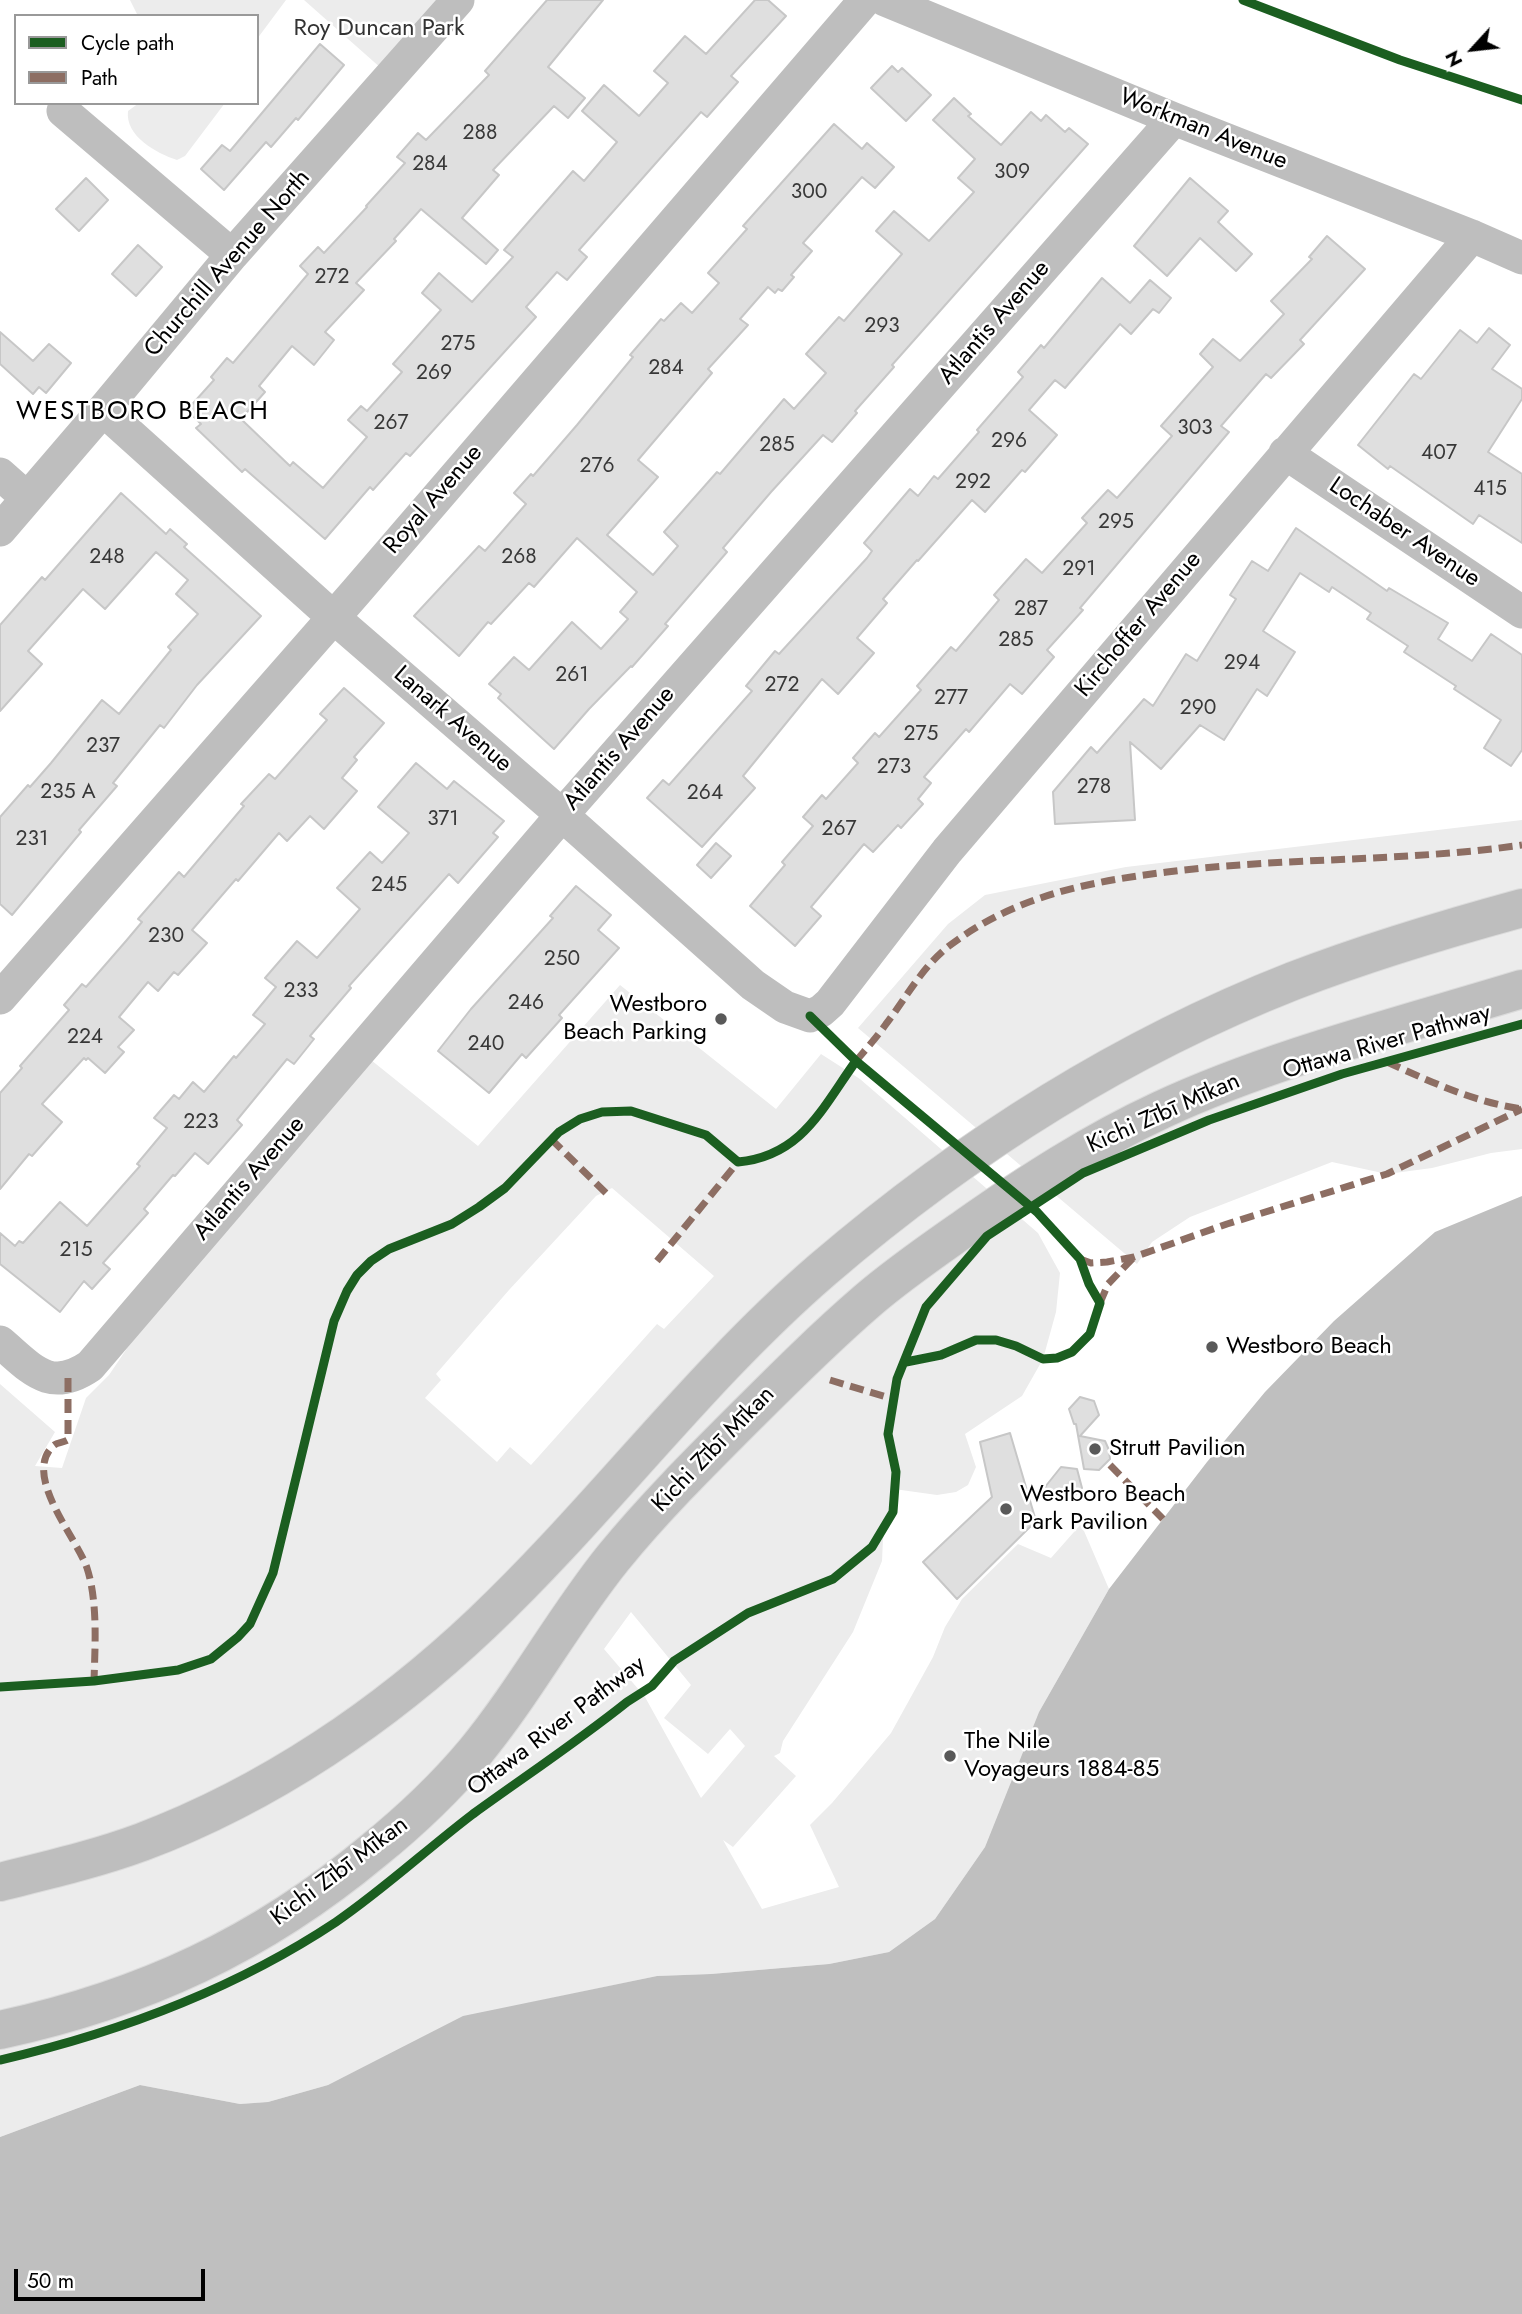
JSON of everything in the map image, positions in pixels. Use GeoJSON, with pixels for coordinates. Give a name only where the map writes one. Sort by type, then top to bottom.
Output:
{"type":"FeatureCollection","features":[{"type":"Feature","properties":{"kind":"highway","name":"Kichi Zībī Mīkan"},"geometry":{"type":"LineString","coordinates":[[0,1882],[108,1853],[200,1817],[308,1759],[385,1705],[482,1623],[763,1323],[844,1253],[951,1168],[991,1140],[1112,1067],[1229,1009],[1362,956],[1441,930],[1522,908]]}},
{"type":"Feature","properties":{"kind":"highway","name":"Kichi Zībī Mīkan"},"geometry":{"type":"LineString","coordinates":[[0,2029],[56,2018],[121,1997],[181,1973],[266,1928],[354,1867],[426,1805],[474,1754],[516,1698],[584,1595],[674,1489],[859,1308],[913,1265],[1033,1180],[1117,1132],[1205,1091],[1345,1043],[1522,989]]}},
{"type":"Feature","properties":{"kind":"street","name":"Churchill Avenue North"},"geometry":{"type":"LineString","coordinates":[[0,530],[232,255],[458,0]]}},
{"type":"Feature","properties":{"kind":"street","name":"Royal Avenue"},"geometry":{"type":"LineString","coordinates":[[0,998],[865,0]]}},
{"type":"Feature","properties":{"kind":"street","name":"Workman Avenue"},"geometry":{"type":"LineString","coordinates":[[885,0],[1522,258]]}},
{"type":"Feature","properties":{"kind":"street"},"geometry":{"type":"LineString","coordinates":[[63,111],[232,255]]}},
{"type":"Feature","properties":{"kind":"street","name":"Atlantis Avenue"},"geometry":{"type":"LineString","coordinates":[[0,1342],[39,1375],[56,1379],[68,1378],[90,1366],[562,815],[1174,119]]}},
{"type":"Feature","properties":{"kind":"street","name":"Kirchoffer Avenue"},"geometry":{"type":"LineString","coordinates":[[810,1016],[830,1003],[947,851],[1472,236]]}},
{"type":"Feature","properties":{"kind":"street","name":"Lanark Avenue"},"geometry":{"type":"LineString","coordinates":[[103,410],[333,617],[753,985],[785,1007],[810,1016]]}},
{"type":"Feature","properties":{"kind":"street","name":"Lochaber Avenue"},"geometry":{"type":"LineString","coordinates":[[1285,453],[1522,612]]}},
{"type":"Feature","properties":{"kind":"street"},"geometry":{"type":"LineString","coordinates":[[0,474],[27,498]]}},
{"type":"Feature","properties":{"kind":"green space","name":"Roy Duncan Park"},"geometry":{"type":"Polygon","coordinates":[[[130,0],[286,0],[259,36],[259,14],[137,14],[130,0]]]}},
{"type":"Feature","properties":{"kind":"green space","name":"Roy Duncan Park"},"geometry":{"type":"Polygon","coordinates":[[[304,0],[444,0],[382,69],[304,0]]]}},
{"type":"Feature","properties":{"kind":"green space"},"geometry":{"type":"Polygon","coordinates":[[[136,105],[223,105],[185,156],[177,160],[151,148],[137,136],[128,120],[128,111],[136,105]]]}},
{"type":"Feature","properties":{"kind":"green space"},"geometry":{"type":"Polygon","coordinates":[[[1522,820],[1522,1149],[1491,1153],[1432,1168],[1387,1174],[1332,1162],[1190,1217],[1152,1242],[1137,1264],[858,1028],[948,924],[985,895],[1126,867],[1522,820]]]}},
{"type":"Feature","properties":{"kind":"green space"},"geometry":{"type":"Polygon","coordinates":[[[620,985],[776,1109],[821,1054],[860,1079],[1038,1233],[1060,1273],[1056,1312],[1043,1359],[1022,1396],[965,1434],[976,1467],[968,1485],[956,1492],[937,1495],[894,1489],[883,1539],[882,1561],[853,1632],[783,1741],[780,1753],[774,1756],[796,1776],[733,1847],[723,1840],[762,1909],[839,1887],[810,1825],[891,1733],[962,1599],[1018,1544],[1051,1558],[1081,1524],[1109,1589],[1039,1712],[985,1847],[935,1919],[889,1952],[829,1964],[657,1976],[467,2016],[328,2085],[268,2102],[240,2104],[140,2085],[0,2137],[0,1384],[55,1432],[35,1466],[62,1468],[86,1398],[109,1375],[132,1341],[371,1060],[478,1146],[620,985]],[[612,1188],[596,1196],[509,1290],[436,1374],[441,1380],[425,1398],[497,1462],[510,1447],[531,1465],[657,1324],[664,1329],[714,1276],[612,1188]],[[631,1612],[604,1649],[645,1697],[701,1798],[745,1746],[730,1729],[708,1754],[664,1718],[691,1685],[631,1612]]]}},
{"type":"Feature","properties":{"kind":"shaded area"},"geometry":{"type":"Polygon","coordinates":[[[1522,1196],[1522,2314],[0,2314],[0,2137],[140,2085],[240,2104],[268,2102],[328,2085],[463,2016],[657,1976],[829,1964],[889,1952],[935,1919],[985,1847],[1039,1712],[1109,1589],[1207,1462],[1265,1392],[1334,1321],[1435,1232],[1522,1196]]]}},
{"type":"Feature","properties":{"kind":"building"},"geometry":{"type":"Polygon","coordinates":[[[547,0],[603,0],[548,67],[585,98],[568,118],[554,106],[493,170],[499,175],[462,218],[498,250],[486,264],[421,209],[394,239],[396,241],[356,283],[364,290],[325,332],[334,340],[314,365],[292,346],[259,386],[265,392],[241,419],[290,466],[293,462],[323,488],[367,437],[348,420],[361,406],[367,411],[402,372],[393,364],[441,310],[422,293],[439,273],[472,302],[513,257],[504,250],[573,171],[584,181],[617,142],[582,111],[604,85],[639,116],[668,83],[654,71],[685,36],[706,54],[755,0],[768,0],[786,16],[731,76],[738,82],[707,117],[701,112],[579,250],[587,257],[567,280],[557,272],[526,307],[536,317],[410,456],[406,453],[373,490],[370,487],[325,539],[245,469],[242,472],[196,428],[201,424],[187,410],[214,380],[211,377],[227,358],[233,363],[308,274],[300,266],[318,247],[324,253],[367,207],[405,163],[397,157],[418,133],[426,140],[489,75],[485,71],[547,0]]]}},
{"type":"Feature","properties":{"kind":"building"},"geometry":{"type":"Polygon","coordinates":[[[320,44],[344,65],[298,120],[296,118],[271,147],[266,142],[224,190],[201,169],[222,145],[230,151],[320,44]]]}},
{"type":"Feature","properties":{"kind":"building"},"geometry":{"type":"Polygon","coordinates":[[[892,66],[898,72],[902,68],[931,95],[906,121],[871,88],[892,66]]]}},
{"type":"Feature","properties":{"kind":"building"},"geometry":{"type":"Polygon","coordinates":[[[954,98],[971,114],[968,116],[1001,145],[1031,112],[1041,121],[1046,115],[1065,132],[1069,128],[1088,144],[892,365],[894,367],[832,442],[823,435],[771,492],[723,548],[727,552],[665,624],[668,626],[554,749],[498,698],[501,694],[489,684],[514,657],[529,670],[572,622],[601,649],[628,619],[620,612],[637,592],[577,538],[534,587],[529,583],[491,624],[488,622],[459,656],[414,616],[479,546],[485,551],[526,504],[514,493],[531,474],[533,476],[577,425],[661,319],[664,321],[681,303],[692,313],[719,283],[708,273],[747,229],[743,226],[834,124],[862,149],[867,143],[894,167],[875,188],[862,177],[803,243],[812,251],[791,275],[794,277],[782,291],[778,289],[775,293],[768,287],[740,319],[748,325],[708,369],[712,373],[638,460],[658,477],[607,535],[653,575],[678,546],[664,532],[717,472],[720,474],[784,399],[794,409],[826,373],[806,354],[839,317],[844,321],[902,254],[876,231],[894,211],[929,241],[974,192],[958,178],[975,159],[933,120],[954,98]]]}},
{"type":"Feature","properties":{"kind":"building"},"geometry":{"type":"Polygon","coordinates":[[[86,178],[108,200],[79,231],[56,209],[86,178]]]}},
{"type":"Feature","properties":{"kind":"building"},"geometry":{"type":"Polygon","coordinates":[[[1190,178],[1228,211],[1218,222],[1252,254],[1236,271],[1200,238],[1167,276],[1134,246],[1190,178]]]}},
{"type":"Feature","properties":{"kind":"building"},"geometry":{"type":"Polygon","coordinates":[[[1327,236],[1365,269],[1300,340],[1304,344],[1271,378],[1266,374],[1221,426],[1229,432],[1080,608],[1083,610],[1047,650],[1054,657],[1022,694],[1010,684],[969,732],[966,729],[924,777],[931,783],[918,799],[923,804],[901,828],[898,825],[873,852],[864,844],[811,907],[821,916],[795,946],[750,906],[785,865],[782,862],[813,826],[803,817],[822,795],[826,799],[858,763],[853,758],[875,733],[879,737],[921,690],[917,686],[951,647],[956,651],[999,600],[994,595],[1026,559],[1042,573],[1087,523],[1082,518],[1108,490],[1117,498],[1172,436],[1161,426],[1213,367],[1200,354],[1213,339],[1240,361],[1284,314],[1271,301],[1312,259],[1309,257],[1327,236]]]}},
{"type":"Feature","properties":{"kind":"building"},"geometry":{"type":"Polygon","coordinates":[[[138,245],[162,267],[136,296],[112,274],[138,245]]]}},
{"type":"Feature","properties":{"kind":"building"},"geometry":{"type":"Polygon","coordinates":[[[1102,278],[1130,303],[1150,280],[1171,298],[1159,313],[1153,309],[1131,334],[1120,324],[1065,388],[1055,380],[1029,410],[1057,435],[985,512],[972,500],[883,599],[887,603],[857,638],[874,653],[838,694],[822,679],[743,776],[755,788],[702,847],[647,798],[663,780],[669,785],[752,691],[746,686],[775,651],[779,654],[867,558],[872,551],[864,543],[910,489],[918,496],[934,476],[938,479],[1023,377],[1018,372],[1041,345],[1044,348],[1102,278]]]}},
{"type":"Feature","properties":{"kind":"building"},"geometry":{"type":"Polygon","coordinates":[[[1489,328],[1510,345],[1492,369],[1522,389],[1522,399],[1488,452],[1522,474],[1522,543],[1479,515],[1473,524],[1390,466],[1388,469],[1358,445],[1414,374],[1421,379],[1460,330],[1477,343],[1489,328]]]}},
{"type":"Feature","properties":{"kind":"building"},"geometry":{"type":"Polygon","coordinates":[[[0,332],[33,361],[49,344],[71,363],[46,393],[39,387],[33,394],[0,364],[0,332]]]}},
{"type":"Feature","properties":{"kind":"building"},"geometry":{"type":"Polygon","coordinates":[[[121,493],[166,534],[170,529],[187,544],[184,547],[261,616],[197,685],[164,728],[160,725],[113,783],[117,786],[12,915],[0,904],[0,817],[51,763],[102,700],[119,714],[171,650],[168,647],[198,614],[176,594],[188,580],[156,552],[105,609],[83,589],[28,651],[42,664],[0,711],[0,625],[42,577],[45,580],[121,493]]]}},
{"type":"Feature","properties":{"kind":"building"},"geometry":{"type":"Polygon","coordinates":[[[1296,528],[1387,591],[1389,588],[1448,623],[1438,639],[1472,661],[1491,634],[1522,655],[1522,750],[1511,766],[1484,748],[1501,720],[1404,652],[1408,646],[1367,619],[1371,613],[1332,587],[1329,592],[1300,573],[1263,631],[1295,652],[1267,696],[1257,689],[1224,740],[1200,725],[1161,769],[1130,742],[1135,820],[1055,824],[1053,792],[1091,747],[1097,753],[1144,699],[1153,706],[1186,654],[1197,661],[1236,599],[1230,595],[1252,561],[1268,571],[1296,528]]]}},
{"type":"Feature","properties":{"kind":"building"},"geometry":{"type":"Polygon","coordinates":[[[344,688],[384,723],[354,757],[357,760],[342,778],[357,791],[324,829],[310,816],[287,841],[279,833],[238,881],[236,879],[192,930],[207,943],[178,975],[174,972],[158,991],[148,982],[119,1017],[134,1030],[118,1047],[124,1052],[105,1073],[88,1058],[84,1058],[42,1104],[62,1122],[32,1156],[29,1154],[0,1189],[0,1093],[69,1010],[64,1005],[82,984],[86,987],[126,941],[142,922],[138,919],[179,872],[184,877],[244,806],[241,804],[269,774],[275,779],[327,720],[320,714],[344,688]]]}},
{"type":"Feature","properties":{"kind":"building"},"geometry":{"type":"Polygon","coordinates":[[[416,763],[447,789],[454,781],[504,821],[493,833],[498,837],[458,883],[449,874],[349,986],[351,988],[310,1036],[314,1039],[294,1064],[287,1059],[237,1120],[242,1125],[208,1164],[195,1153],[175,1176],[173,1175],[144,1209],[148,1213],[103,1263],[110,1269],[92,1289],[84,1281],[60,1312],[0,1264],[0,1233],[15,1246],[19,1241],[23,1243],[60,1202],[87,1226],[140,1166],[137,1164],[167,1128],[154,1118],[174,1095],[179,1099],[193,1082],[204,1092],[234,1056],[236,1058],[265,1024],[253,1015],[276,987],[265,978],[297,941],[317,958],[360,909],[337,888],[370,852],[382,863],[409,833],[378,807],[416,763]]]}},
{"type":"Feature","properties":{"kind":"building"},"geometry":{"type":"Polygon","coordinates":[[[716,843],[731,856],[711,878],[697,865],[716,843]]]}},
{"type":"Feature","properties":{"kind":"building"},"geometry":{"type":"Polygon","coordinates":[[[576,886],[611,915],[598,930],[619,948],[559,1015],[562,1018],[526,1058],[522,1054],[489,1093],[438,1051],[471,1009],[553,918],[550,916],[576,886]]]}},
{"type":"Feature","properties":{"kind":"building","name":"Strutt Pavilion"},"geometry":{"type":"Polygon","coordinates":[[[1080,1397],[1094,1401],[1099,1415],[1080,1436],[1105,1441],[1109,1450],[1110,1459],[1099,1470],[1084,1469],[1076,1424],[1069,1409],[1080,1397]]]}},
{"type":"Feature","properties":{"kind":"building","name":"Westboro Beach Park Pavilion"},"geometry":{"type":"Polygon","coordinates":[[[1010,1433],[1036,1521],[957,1599],[923,1562],[992,1497],[980,1442],[1010,1433]]]}},
{"type":"Feature","properties":{"kind":"building"},"geometry":{"type":"Polygon","coordinates":[[[1061,1467],[1077,1469],[1082,1488],[1071,1499],[1045,1487],[1061,1467]]]}},
{"type":"Feature","properties":{"kind":"marked path"},"geometry":{"type":"LineString","coordinates":[[856,1061],[939,954],[974,929],[1000,915],[1053,894],[1108,881],[1211,867],[1434,854],[1522,845]]}},
{"type":"Feature","properties":{"kind":"marked path"},"geometry":{"type":"LineString","coordinates":[[1387,1062],[1470,1096],[1522,1109]]}},
{"type":"Feature","properties":{"kind":"marked path"},"geometry":{"type":"LineString","coordinates":[[1080,1259],[1091,1263],[1134,1257],[1227,1224],[1387,1174],[1522,1109]]}},
{"type":"Feature","properties":{"kind":"marked path"},"geometry":{"type":"LineString","coordinates":[[551,1139],[606,1193]]}},
{"type":"Feature","properties":{"kind":"marked path"},"geometry":{"type":"LineString","coordinates":[[657,1261],[738,1162]]}},
{"type":"Feature","properties":{"kind":"marked path"},"geometry":{"type":"LineString","coordinates":[[1100,1303],[1108,1284],[1134,1257]]}},
{"type":"Feature","properties":{"kind":"marked path"},"geometry":{"type":"LineString","coordinates":[[68,1378],[68,1440],[53,1446],[45,1459],[44,1474],[47,1490],[87,1568],[93,1595],[95,1624],[94,1681]]}},
{"type":"Feature","properties":{"kind":"marked path"},"geometry":{"type":"LineString","coordinates":[[830,1380],[893,1399]]}},
{"type":"Feature","properties":{"kind":"marked path"},"geometry":{"type":"LineString","coordinates":[[1110,1465],[1163,1519]]}},
{"type":"Feature","properties":{"kind":"cycle path"},"geometry":{"type":"LineString","coordinates":[[1243,0],[1400,60],[1522,100]]}},
{"type":"Feature","properties":{"kind":"cycle path"},"geometry":{"type":"LineString","coordinates":[[810,1016],[856,1061],[1037,1212],[1080,1259],[1089,1284],[1100,1303],[1090,1334],[1072,1352],[1057,1358],[1043,1359],[996,1340],[976,1340],[941,1355],[906,1362]]}},
{"type":"Feature","properties":{"kind":"cycle path","name":"Ottawa River Pathway"},"geometry":{"type":"LineString","coordinates":[[0,2060],[88,2036],[174,2006],[216,1988],[297,1946],[354,1909],[473,1814],[652,1686],[674,1661],[748,1613],[833,1579],[872,1547],[893,1512],[896,1472],[888,1434],[897,1379],[926,1307],[987,1236],[1083,1173],[1209,1120],[1342,1074],[1522,1024]]}},
{"type":"Feature","properties":{"kind":"cycle path"},"geometry":{"type":"LineString","coordinates":[[0,1687],[94,1681],[178,1670],[211,1659],[250,1624],[273,1573],[334,1321],[347,1291],[357,1275],[371,1261],[389,1249],[452,1224],[479,1207],[505,1188],[559,1132],[580,1119],[602,1112],[631,1111],[706,1135],[738,1162],[760,1158],[779,1150],[808,1127],[856,1061]]}},
{"type":"Feature","properties":{"kind":"place","name":"Westboro Beach Parking"},"geometry":{"type":"Point","coordinates":[721,1019]}},
{"type":"Feature","properties":{"kind":"place","name":"Westboro Beach"},"geometry":{"type":"Point","coordinates":[1212,1347]}},
{"type":"Feature","properties":{"kind":"place","name":"Strutt Pavilion"},"geometry":{"type":"Point","coordinates":[1095,1449]}},
{"type":"Feature","properties":{"kind":"place","name":"Westboro Beach Park Pavilion"},"geometry":{"type":"Point","coordinates":[1006,1509]}},
{"type":"Feature","properties":{"kind":"place","name":"The Nile Voyageurs 1884-85"},"geometry":{"type":"Point","coordinates":[950,1756]}},
{"type":"Feature","properties":{"kind":"district","name":"WESTBORO BEACH"},"geometry":{"type":"Point","coordinates":[143,413]}}]}
